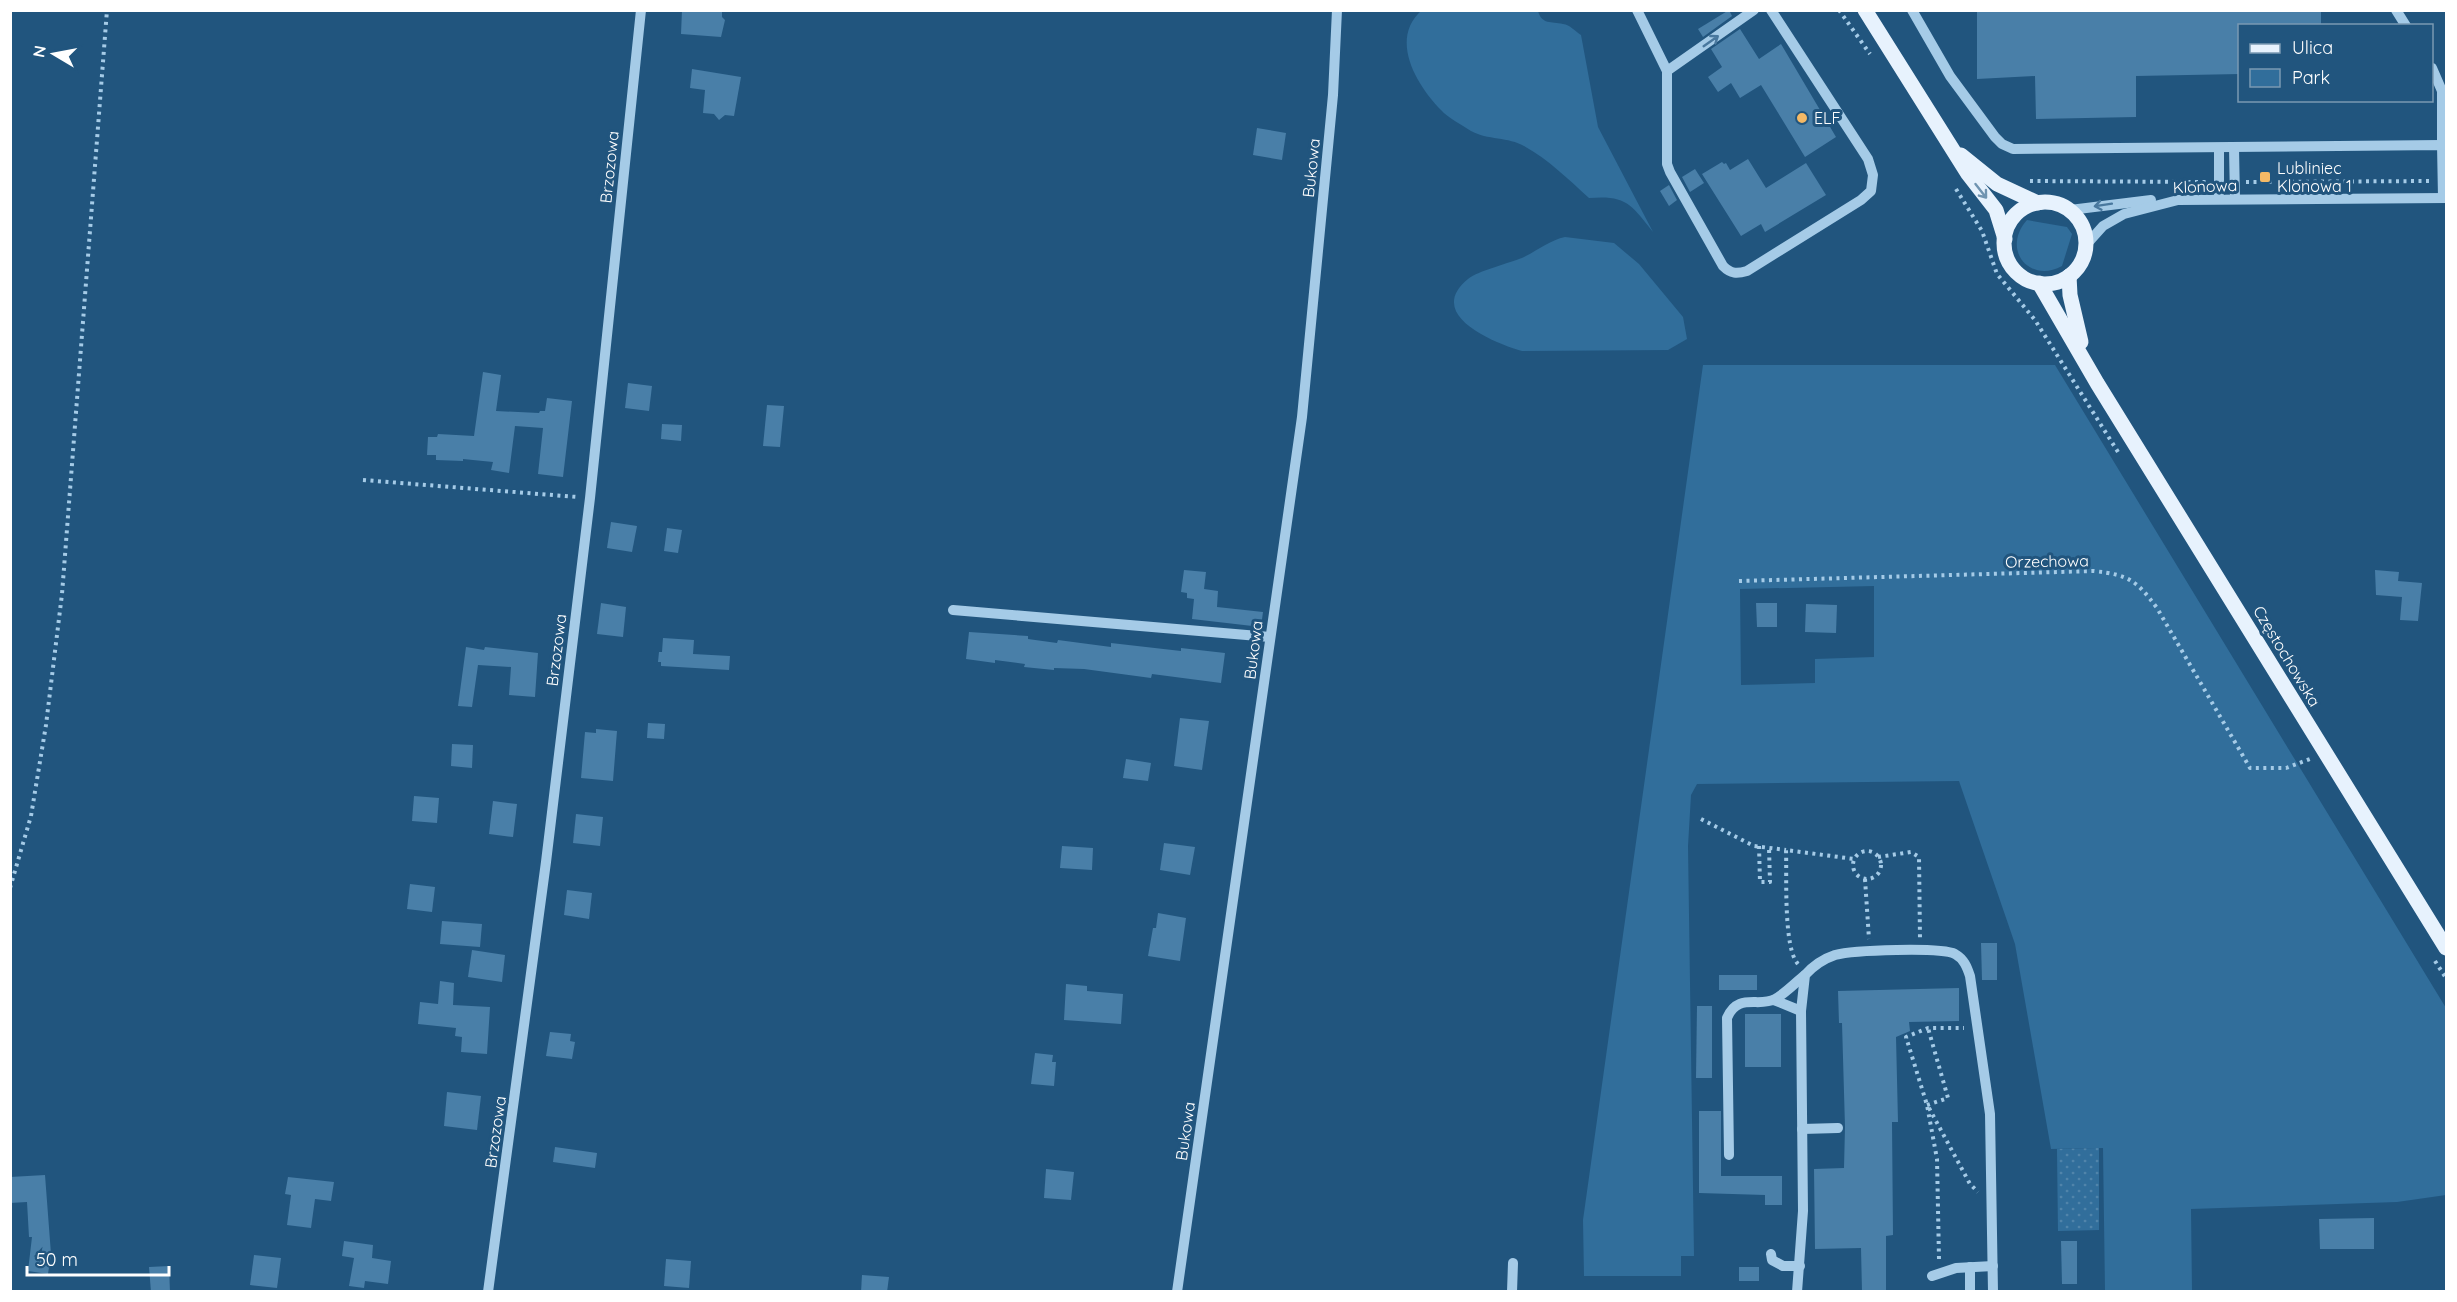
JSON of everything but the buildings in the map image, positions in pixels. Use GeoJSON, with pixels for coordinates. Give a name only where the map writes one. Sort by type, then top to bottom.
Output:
{"type":"FeatureCollection","features":[{"type":"Feature","properties":{"kind":"main road"},"geometry":{"type":"LineString","coordinates":[[1865,10],[1950,146],[1996,210],[2005,239]]}},
{"type":"Feature","properties":{"kind":"main road"},"geometry":{"type":"LineString","coordinates":[[1950,146],[1997,184],[2038,203]]}},
{"type":"Feature","properties":{"kind":"main road"},"geometry":{"type":"LineString","coordinates":[[2051,202],[2070,210],[2082,225],[2086,245],[2081,263],[2069,276],[2051,284],[2027,280],[2017,273],[2005,251],[2008,227],[2015,216],[2025,207],[2038,203],[2051,202]]}},
{"type":"Feature","properties":{"kind":"main road","name":"Częstochowska"},"geometry":{"type":"LineString","coordinates":[[2069,276],[2075,323],[2097,383]]}},
{"type":"Feature","properties":{"kind":"main road","name":"Częstochowska"},"geometry":{"type":"LineString","coordinates":[[2039,283],[2097,383],[2169,496],[2446,948]]}},
{"type":"Feature","properties":{"kind":"street","name":"Brzozowa"},"geometry":{"type":"LineString","coordinates":[[488,1292],[546,862],[590,498],[641,10]]}},
{"type":"Feature","properties":{"kind":"street","name":"Bukowa"},"geometry":{"type":"LineString","coordinates":[[1177,1292],[1302,417],[1333,95],[1337,10]]}},
{"type":"Feature","properties":{"kind":"street"},"geometry":{"type":"LineString","coordinates":[[1637,10],[1667,72],[1667,164],[1670,172],[1723,266],[1730,272],[1738,274],[1747,271],[1861,200],[1871,191],[1873,175],[1868,159],[1771,10]]}},
{"type":"Feature","properties":{"kind":"street"},"geometry":{"type":"LineString","coordinates":[[1667,72],[1754,10]]}},
{"type":"Feature","properties":{"kind":"street"},"geometry":{"type":"LineString","coordinates":[[1912,10],[1950,75],[2002,144],[2013,149],[2442,145]]}},
{"type":"Feature","properties":{"kind":"street"},"geometry":{"type":"LineString","coordinates":[[2396,10],[2405,24]]}},
{"type":"Feature","properties":{"kind":"street"},"geometry":{"type":"LineString","coordinates":[[2433,70],[2442,91],[2445,198]]}},
{"type":"Feature","properties":{"kind":"street"},"geometry":{"type":"LineString","coordinates":[[2219,148],[2219,199]]}},
{"type":"Feature","properties":{"kind":"street"},"geometry":{"type":"LineString","coordinates":[[2234,148],[2235,199]]}},
{"type":"Feature","properties":{"kind":"street","name":"Klonowa"},"geometry":{"type":"LineString","coordinates":[[2086,245],[2103,226],[2124,214],[2178,200],[2445,198]]}},
{"type":"Feature","properties":{"kind":"street"},"geometry":{"type":"LineString","coordinates":[[2070,210],[2110,204],[2178,200]]}},
{"type":"Feature","properties":{"kind":"street"},"geometry":{"type":"LineString","coordinates":[[953,610],[1270,637]]}},
{"type":"Feature","properties":{"kind":"street"},"geometry":{"type":"LineString","coordinates":[[1774,1000],[1825,959],[1843,953],[1949,952],[1961,958],[1970,976],[1988,1100],[1993,1197],[1993,1292]]}},
{"type":"Feature","properties":{"kind":"street"},"geometry":{"type":"LineString","coordinates":[[1797,1292],[1803,1211],[1801,1011],[1806,974]]}},
{"type":"Feature","properties":{"kind":"street"},"geometry":{"type":"LineString","coordinates":[[1729,1155],[1727,1018],[1729,1013],[1739,1004],[1748,1001],[1774,1000],[1801,1011]]}},
{"type":"Feature","properties":{"kind":"street"},"geometry":{"type":"LineString","coordinates":[[1802,1129],[1838,1128]]}},
{"type":"Feature","properties":{"kind":"street"},"geometry":{"type":"LineString","coordinates":[[1772,1254],[1772,1260],[1778,1265],[1800,1266]]}},
{"type":"Feature","properties":{"kind":"street"},"geometry":{"type":"LineString","coordinates":[[1512,1292],[1513,1263]]}},
{"type":"Feature","properties":{"kind":"street"},"geometry":{"type":"LineString","coordinates":[[1936,1275],[1956,1268],[1993,1266]]}},
{"type":"Feature","properties":{"kind":"street"},"geometry":{"type":"LineString","coordinates":[[1970,1267],[1970,1292]]}},
{"type":"Feature","properties":{"kind":"path"},"geometry":{"type":"LineString","coordinates":[[10,888],[31,816],[46,725],[62,594],[106,10]]}},
{"type":"Feature","properties":{"kind":"path"},"geometry":{"type":"LineString","coordinates":[[1839,10],[1875,60]]}},
{"type":"Feature","properties":{"kind":"path"},"geometry":{"type":"LineString","coordinates":[[1950,179],[1982,231],[1997,274],[2035,320],[2123,461]]}},
{"type":"Feature","properties":{"kind":"path"},"geometry":{"type":"LineString","coordinates":[[363,480],[590,498]]}},
{"type":"Feature","properties":{"kind":"path","name":"Orzechowa"},"geometry":{"type":"LineString","coordinates":[[1738,582],[2094,571],[2120,574],[2141,586],[2157,608],[2250,768],[2295,766],[2324,750]]}},
{"type":"Feature","properties":{"kind":"path"},"geometry":{"type":"LineString","coordinates":[[1701,819],[1754,846],[1854,859],[1866,851],[1878,856],[1911,852],[1919,857],[1919,951]]}},
{"type":"Feature","properties":{"kind":"path"},"geometry":{"type":"LineString","coordinates":[[1760,846],[1760,882],[1770,882],[1769,848]]}},
{"type":"Feature","properties":{"kind":"path"},"geometry":{"type":"LineString","coordinates":[[1786,850],[1788,933],[1794,960],[1806,974]]}},
{"type":"Feature","properties":{"kind":"path"},"geometry":{"type":"LineString","coordinates":[[1865,879],[1873,877],[1880,870],[1878,856]]}},
{"type":"Feature","properties":{"kind":"path"},"geometry":{"type":"LineString","coordinates":[[1854,859],[1854,871],[1865,879]]}},
{"type":"Feature","properties":{"kind":"path"},"geometry":{"type":"LineString","coordinates":[[1865,879],[1870,952]]}},
{"type":"Feature","properties":{"kind":"path"},"geometry":{"type":"LineString","coordinates":[[1936,1275],[1937,1159],[1927,1105],[1906,1037],[1928,1028],[1955,1029],[1977,1026]]}},
{"type":"Feature","properties":{"kind":"path"},"geometry":{"type":"LineString","coordinates":[[1927,1105],[1948,1098],[1928,1028]]}},
{"type":"Feature","properties":{"kind":"path"},"geometry":{"type":"LineString","coordinates":[[1927,1105],[1970,1184],[1982,1194],[1993,1197]]}},
{"type":"Feature","properties":{"kind":"green space"},"geometry":{"type":"Polygon","coordinates":[[[1422,10],[1538,11],[1542,19],[1547,22],[1566,25],[1581,35],[1598,127],[1653,232],[1627,203],[1612,198],[1589,198],[1533,151],[1512,141],[1477,134],[1444,113],[1415,75],[1407,48],[1412,22],[1422,10]]]}},
{"type":"Feature","properties":{"kind":"green space"},"geometry":{"type":"Polygon","coordinates":[[[2027,220],[2067,227],[2072,234],[2062,266],[2050,270],[2039,270],[2022,261],[2017,242],[2020,231],[2027,220]]]}},
{"type":"Feature","properties":{"kind":"green space"},"geometry":{"type":"Polygon","coordinates":[[[1565,237],[1614,243],[1639,264],[1683,317],[1687,339],[1668,350],[1522,351],[1496,341],[1468,326],[1454,304],[1457,292],[1468,279],[1565,237]]]}},
{"type":"Feature","properties":{"kind":"green space"},"geometry":{"type":"Polygon","coordinates":[[[1703,365],[2055,365],[2446,1008],[2446,1195],[2397,1202],[2191,1209],[2192,1291],[2105,1291],[2103,1148],[2051,1149],[2015,944],[1959,781],[1697,784],[1691,795],[1688,846],[1694,1256],[1681,1256],[1681,1276],[1584,1276],[1583,1220],[1703,365]],[[1874,586],[1740,589],[1741,685],[1815,683],[1815,659],[1874,657],[1874,586]]]}},
{"type":"Feature","properties":{"kind":"green space"},"geometry":{"type":"Polygon","coordinates":[[[2099,1148],[2099,1230],[2058,1231],[2057,1149],[2099,1148]]]}},
{"type":"Feature","properties":{"kind":"place","name":"ELF"},"geometry":{"type":"Point","coordinates":[1802,118]}},
{"type":"Feature","properties":{"kind":"place","name":"Lubliniec Klonowa 1"},"geometry":{"type":"Point","coordinates":[2265,177]}}]}
